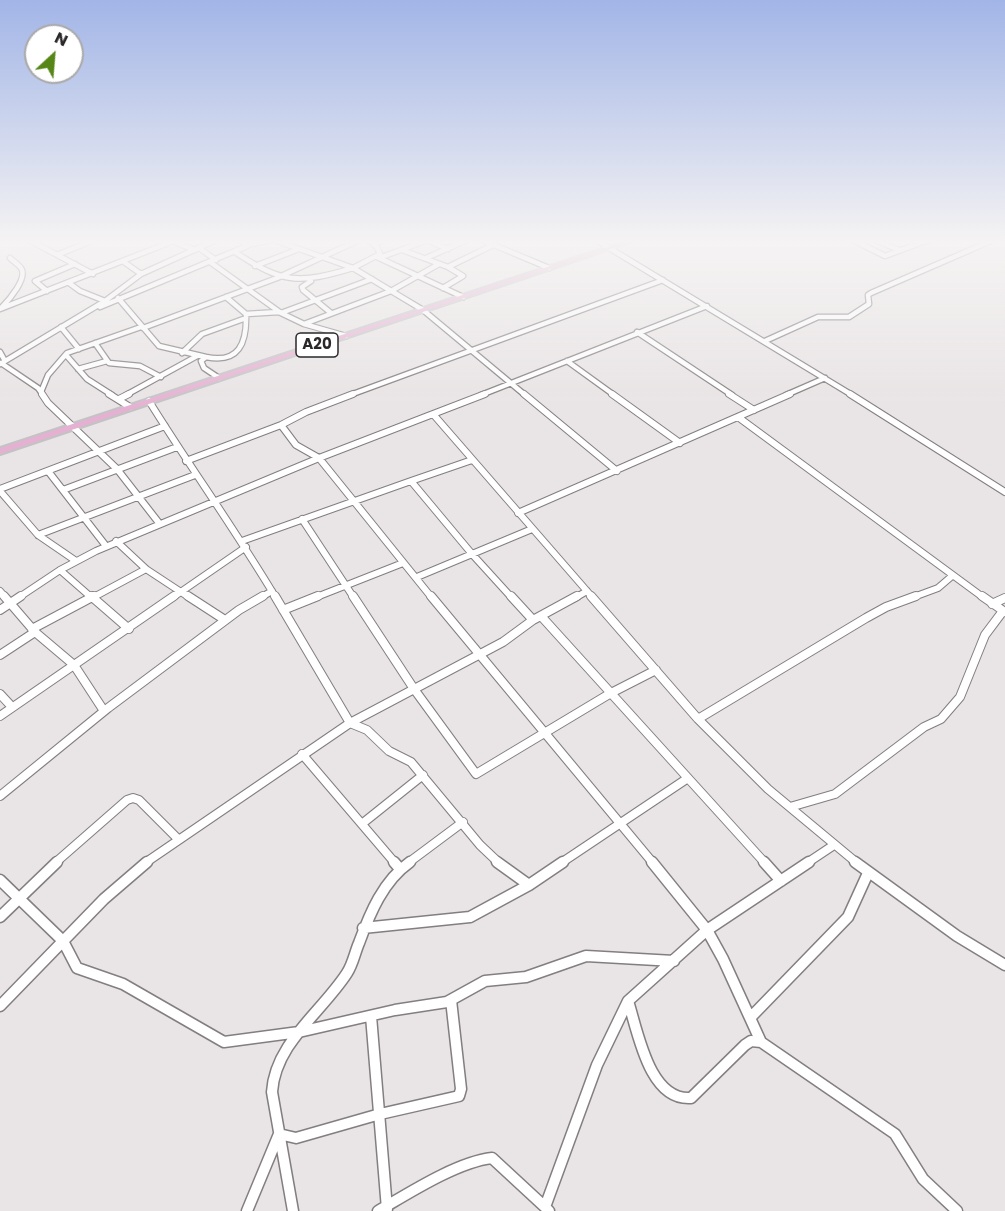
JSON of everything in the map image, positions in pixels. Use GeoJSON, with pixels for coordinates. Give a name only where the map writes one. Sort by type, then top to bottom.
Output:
{"type":"FeatureCollection","features":[{"type":"Feature","properties":{"kind":"main road","name":"A20"},"geometry":{"type":"LineString","coordinates":[[0,451],[463,297]]}},
{"type":"Feature","properties":{"kind":"street"},"geometry":{"type":"LineString","coordinates":[[11,297],[0,309],[33,297]]}},
{"type":"Feature","properties":{"kind":"street"},"geometry":{"type":"LineString","coordinates":[[94,297],[105,301]]}},
{"type":"Feature","properties":{"kind":"street"},"geometry":{"type":"LineString","coordinates":[[2,363],[111,297]]}},
{"type":"Feature","properties":{"kind":"street"},"geometry":{"type":"LineString","coordinates":[[41,392],[48,375],[66,355],[95,343],[142,328],[225,297],[246,316],[246,338],[238,350],[224,360],[182,353],[159,346],[142,328],[117,297]]}},
{"type":"Feature","properties":{"kind":"street"},"geometry":{"type":"LineString","coordinates":[[84,313],[127,297]]}},
{"type":"Feature","properties":{"kind":"street"},"geometry":{"type":"LineString","coordinates":[[257,297],[280,313],[304,324],[346,336]]}},
{"type":"Feature","properties":{"kind":"street"},"geometry":{"type":"LineString","coordinates":[[314,297],[332,313]]}},
{"type":"Feature","properties":{"kind":"street"},"geometry":{"type":"LineString","coordinates":[[182,353],[194,338],[246,316],[280,313],[327,297]]}},
{"type":"Feature","properties":{"kind":"street"},"geometry":{"type":"LineString","coordinates":[[304,324],[376,297]]}},
{"type":"Feature","properties":{"kind":"street"},"geometry":{"type":"LineString","coordinates":[[403,297],[423,310],[617,471]]}},
{"type":"Feature","properties":{"kind":"street"},"geometry":{"type":"LineString","coordinates":[[186,461],[281,425],[306,412],[618,297]]}},
{"type":"Feature","properties":{"kind":"street"},"geometry":{"type":"LineString","coordinates":[[691,297],[1005,492]]}},
{"type":"Feature","properties":{"kind":"street"},"geometry":{"type":"LineString","coordinates":[[765,341],[818,317],[849,317],[869,304],[868,297]]}},
{"type":"Feature","properties":{"kind":"street"},"geometry":{"type":"LineString","coordinates":[[0,610],[60,570],[116,541],[319,458],[707,306]]}},
{"type":"Feature","properties":{"kind":"street"},"geometry":{"type":"LineString","coordinates":[[61,327],[79,349]]}},
{"type":"Feature","properties":{"kind":"street"},"geometry":{"type":"LineString","coordinates":[[637,332],[754,410]]}},
{"type":"Feature","properties":{"kind":"street"},"geometry":{"type":"LineString","coordinates":[[95,343],[107,362]]}},
{"type":"Feature","properties":{"kind":"street"},"geometry":{"type":"LineString","coordinates":[[0,352],[2,363],[41,392],[48,403],[117,468],[159,524]]}},
{"type":"Feature","properties":{"kind":"street"},"geometry":{"type":"LineString","coordinates":[[66,355],[93,383],[120,399],[129,408]]}},
{"type":"Feature","properties":{"kind":"street"},"geometry":{"type":"LineString","coordinates":[[120,399],[197,356]]}},
{"type":"Feature","properties":{"kind":"street"},"geometry":{"type":"LineString","coordinates":[[206,357],[201,361],[202,366],[219,378]]}},
{"type":"Feature","properties":{"kind":"street"},"geometry":{"type":"LineString","coordinates":[[567,361],[680,444]]}},
{"type":"Feature","properties":{"kind":"street"},"geometry":{"type":"LineString","coordinates":[[78,369],[107,362],[140,366],[161,377]]}},
{"type":"Feature","properties":{"kind":"street"},"geometry":{"type":"LineString","coordinates":[[518,513],[680,444],[825,378]]}},
{"type":"Feature","properties":{"kind":"street"},"geometry":{"type":"LineString","coordinates":[[149,401],[186,461],[244,544],[350,723],[367,728],[389,751],[408,759],[499,864],[517,879],[530,885]]}},
{"type":"Feature","properties":{"kind":"street"},"geometry":{"type":"LineString","coordinates":[[433,414],[698,719],[790,807],[868,873],[957,936],[1005,965]]}},
{"type":"Feature","properties":{"kind":"street"},"geometry":{"type":"LineString","coordinates":[[738,417],[1004,612],[985,635],[960,697],[941,719],[924,728],[841,790],[790,807]]}},
{"type":"Feature","properties":{"kind":"street"},"geometry":{"type":"LineString","coordinates":[[281,425],[296,445],[319,458],[707,930],[761,1042]]}},
{"type":"Feature","properties":{"kind":"street"},"geometry":{"type":"LineString","coordinates":[[76,561],[38,535],[0,490],[98,450],[165,426]]}},
{"type":"Feature","properties":{"kind":"street"},"geometry":{"type":"LineString","coordinates":[[63,490],[177,447]]}},
{"type":"Feature","properties":{"kind":"street"},"geometry":{"type":"LineString","coordinates":[[0,716],[181,593],[244,544],[302,519],[472,460]]}},
{"type":"Feature","properties":{"kind":"street"},"geometry":{"type":"LineString","coordinates":[[48,471],[106,546]]}},
{"type":"Feature","properties":{"kind":"street"},"geometry":{"type":"LineString","coordinates":[[38,535],[195,474]]}},
{"type":"Feature","properties":{"kind":"street"},"geometry":{"type":"LineString","coordinates":[[411,480],[472,554],[611,693],[781,881]]}},
{"type":"Feature","properties":{"kind":"street"},"geometry":{"type":"LineString","coordinates":[[302,519],[414,689],[476,774],[611,693],[656,670]]}},
{"type":"Feature","properties":{"kind":"street"},"geometry":{"type":"LineString","coordinates":[[417,577],[532,529]]}},
{"type":"Feature","properties":{"kind":"street"},"geometry":{"type":"LineString","coordinates":[[116,541],[146,569],[225,620]]}},
{"type":"Feature","properties":{"kind":"street"},"geometry":{"type":"LineString","coordinates":[[284,610],[403,563]]}},
{"type":"Feature","properties":{"kind":"street"},"geometry":{"type":"LineString","coordinates":[[0,655],[34,631],[146,569]]}},
{"type":"Feature","properties":{"kind":"street"},"geometry":{"type":"LineString","coordinates":[[60,570],[129,629]]}},
{"type":"Feature","properties":{"kind":"street"},"geometry":{"type":"LineString","coordinates":[[698,719],[866,618],[886,607],[938,588],[952,576]]}},
{"type":"Feature","properties":{"kind":"street"},"geometry":{"type":"LineString","coordinates":[[0,591],[34,631],[74,665],[104,711]]}},
{"type":"Feature","properties":{"kind":"street"},"geometry":{"type":"LineString","coordinates":[[0,796],[104,711],[225,620],[272,591]]}},
{"type":"Feature","properties":{"kind":"street"},"geometry":{"type":"LineString","coordinates":[[0,1006],[136,870],[178,839],[350,723],[503,642],[537,618],[587,591]]}},
{"type":"Feature","properties":{"kind":"street"},"geometry":{"type":"LineString","coordinates":[[992,604],[1005,598]]}},
{"type":"Feature","properties":{"kind":"street"},"geometry":{"type":"LineString","coordinates":[[0,694],[12,707]]}},
{"type":"Feature","properties":{"kind":"street"},"geometry":{"type":"LineString","coordinates":[[302,754],[400,869]]}},
{"type":"Feature","properties":{"kind":"street"},"geometry":{"type":"LineString","coordinates":[[363,823],[423,775]]}},
{"type":"Feature","properties":{"kind":"street"},"geometry":{"type":"LineString","coordinates":[[363,928],[470,917],[530,885],[688,778]]}},
{"type":"Feature","properties":{"kind":"street"},"geometry":{"type":"LineString","coordinates":[[0,917],[79,840],[128,800],[133,798],[138,800],[178,839]]}},
{"type":"Feature","properties":{"kind":"street"},"geometry":{"type":"LineString","coordinates":[[293,1211],[272,1092],[273,1075],[299,1032],[348,972],[371,909],[400,869],[463,822]]}},
{"type":"Feature","properties":{"kind":"street"},"geometry":{"type":"LineString","coordinates":[[384,1210],[428,1182],[482,1159],[492,1158],[547,1209],[597,1065],[628,1001],[707,930],[834,845]]}},
{"type":"Feature","properties":{"kind":"street"},"geometry":{"type":"LineString","coordinates":[[750,1018],[848,917],[868,873]]}},
{"type":"Feature","properties":{"kind":"street"},"geometry":{"type":"LineString","coordinates":[[0,880],[63,941],[77,968],[123,984],[224,1042],[299,1032],[451,1000],[485,981],[521,978],[586,956],[674,961]]}},
{"type":"Feature","properties":{"kind":"street"},"geometry":{"type":"LineString","coordinates":[[279,1134],[296,1138],[380,1114],[459,1096],[461,1093],[451,1000]]}},
{"type":"Feature","properties":{"kind":"street"},"geometry":{"type":"LineString","coordinates":[[628,1001],[654,1078],[676,1098],[691,1098],[745,1045],[751,1041],[761,1042],[895,1134],[904,1144],[915,1168],[925,1181],[957,1211]]}},
{"type":"Feature","properties":{"kind":"street"},"geometry":{"type":"LineString","coordinates":[[371,1016],[380,1114],[384,1210]]}},
{"type":"Feature","properties":{"kind":"street"},"geometry":{"type":"LineString","coordinates":[[247,1211],[279,1134]]}}]}
